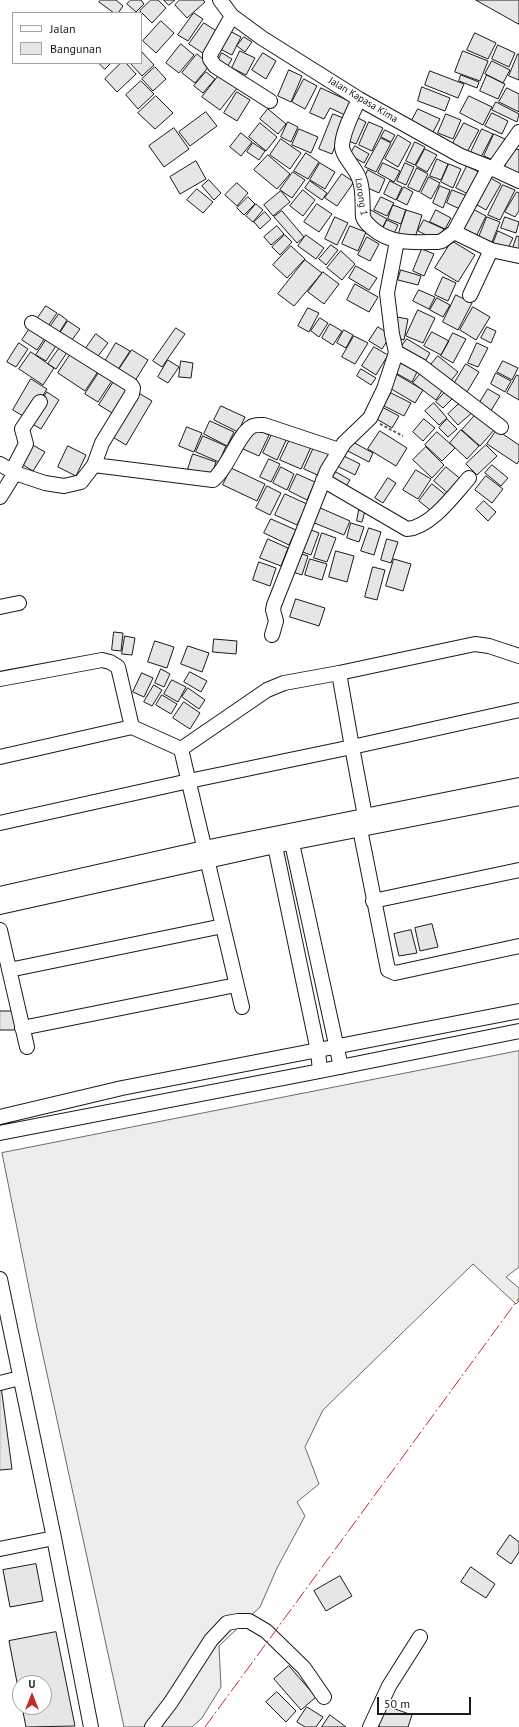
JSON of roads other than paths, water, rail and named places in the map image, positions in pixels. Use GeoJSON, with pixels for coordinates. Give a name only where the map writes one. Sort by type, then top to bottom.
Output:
{"type":"FeatureCollection","features":[{"type":"Feature","properties":{"kind":"street","name":"Jalan Kapasa Kima"},"geometry":{"type":"LineString","coordinates":[[220,0],[232,16],[262,38],[359,100],[461,156],[519,181]]}},
{"type":"Feature","properties":{"kind":"street"},"geometry":{"type":"LineString","coordinates":[[232,16],[210,55],[210,58],[215,66],[270,101]]}},
{"type":"Feature","properties":{"kind":"street","name":"Lorong 1"},"geometry":{"type":"LineString","coordinates":[[359,100],[343,138],[343,153],[353,165],[359,178],[364,221],[376,231],[394,241]]}},
{"type":"Feature","properties":{"kind":"street"},"geometry":{"type":"LineString","coordinates":[[272,635],[276,621],[273,610],[274,605],[323,480],[344,443],[370,418],[384,389],[396,352],[392,334],[387,293],[394,241],[438,242],[442,241],[454,232],[491,168],[519,132]]}},
{"type":"Feature","properties":{"kind":"street"},"geometry":{"type":"LineString","coordinates":[[454,232],[491,250],[519,256]]}},
{"type":"Feature","properties":{"kind":"street"},"geometry":{"type":"LineString","coordinates":[[470,295],[491,250]]}},
{"type":"Feature","properties":{"kind":"street"},"geometry":{"type":"LineString","coordinates":[[9,469],[45,483],[64,486],[81,482],[94,465],[102,443],[132,394],[132,386],[32,323]]}},
{"type":"Feature","properties":{"kind":"street"},"geometry":{"type":"LineString","coordinates":[[396,352],[422,366],[501,427]]}},
{"type":"Feature","properties":{"kind":"street"},"geometry":{"type":"LineString","coordinates":[[1,495],[9,469],[26,444],[22,429],[40,402]]}},
{"type":"Feature","properties":{"kind":"street"},"geometry":{"type":"LineString","coordinates":[[94,465],[212,480],[220,473],[244,434],[250,427],[255,425],[264,425],[339,450]]}},
{"type":"Feature","properties":{"kind":"street"},"geometry":{"type":"LineString","coordinates":[[323,480],[407,529],[429,520],[446,504],[469,478]]}},
{"type":"Feature","properties":{"kind":"street"},"geometry":{"type":"LineString","coordinates":[[0,607],[19,603]]}},
{"type":"Feature","properties":{"kind":"street"},"geometry":{"type":"LineString","coordinates":[[180,749],[267,690],[284,683],[339,673],[475,644],[489,646],[519,656]]}},
{"type":"Feature","properties":{"kind":"street"},"geometry":{"type":"LineString","coordinates":[[0,679],[102,660],[110,662],[118,667],[132,727]]}},
{"type":"Feature","properties":{"kind":"street"},"geometry":{"type":"LineString","coordinates":[[339,673],[365,816]]}},
{"type":"Feature","properties":{"kind":"street"},"geometry":{"type":"LineString","coordinates":[[0,823],[519,710]]}},
{"type":"Feature","properties":{"kind":"street"},"geometry":{"type":"LineString","coordinates":[[0,757],[132,727],[180,749],[224,926],[242,1007]]}},
{"type":"Feature","properties":{"kind":"street"},"geometry":{"type":"LineString","coordinates":[[291,837],[365,816],[519,785]]}},
{"type":"Feature","properties":{"kind":"street"},"geometry":{"type":"LineString","coordinates":[[0,894],[206,855],[274,840],[360,829],[519,798]]}},
{"type":"Feature","properties":{"kind":"street"},"geometry":{"type":"LineString","coordinates":[[360,829],[387,968],[391,972],[395,973],[519,946]]}},
{"type":"Feature","properties":{"kind":"street"},"geometry":{"type":"LineString","coordinates":[[291,837],[341,1067]]}},
{"type":"Feature","properties":{"kind":"street"},"geometry":{"type":"LineString","coordinates":[[274,840],[318,1051],[320,1072]]}},
{"type":"Feature","properties":{"kind":"street"},"geometry":{"type":"LineString","coordinates":[[0,907],[206,855]]}},
{"type":"Feature","properties":{"kind":"street"},"geometry":{"type":"LineString","coordinates":[[373,901],[519,870]]}},
{"type":"Feature","properties":{"kind":"street"},"geometry":{"type":"LineString","coordinates":[[9,970],[224,926]]}},
{"type":"Feature","properties":{"kind":"street"},"geometry":{"type":"LineString","coordinates":[[0,930],[27,1048]]}},
{"type":"Feature","properties":{"kind":"street"},"geometry":{"type":"LineString","coordinates":[[22,1028],[236,985]]}},
{"type":"Feature","properties":{"kind":"street"},"geometry":{"type":"LineString","coordinates":[[0,1117],[122,1088],[519,1011]]}},
{"type":"Feature","properties":{"kind":"street"},"geometry":{"type":"LineString","coordinates":[[0,1133],[320,1072],[519,1031]]}},
{"type":"Feature","properties":{"kind":"street"},"geometry":{"type":"LineString","coordinates":[[0,1279],[6,1333],[20,1378],[54,1538],[91,1727]]}},
{"type":"Feature","properties":{"kind":"street"},"geometry":{"type":"LineString","coordinates":[[0,1383],[20,1378]]}},
{"type":"Feature","properties":{"kind":"street"},"geometry":{"type":"LineString","coordinates":[[0,1549],[54,1538]]}},
{"type":"Feature","properties":{"kind":"street"},"geometry":{"type":"LineString","coordinates":[[152,1727],[171,1702],[211,1640],[227,1623],[238,1620],[249,1621],[266,1631],[304,1668],[324,1698]]}},
{"type":"Feature","properties":{"kind":"street"},"geometry":{"type":"LineString","coordinates":[[370,1727],[389,1686],[420,1637]]}}]}
